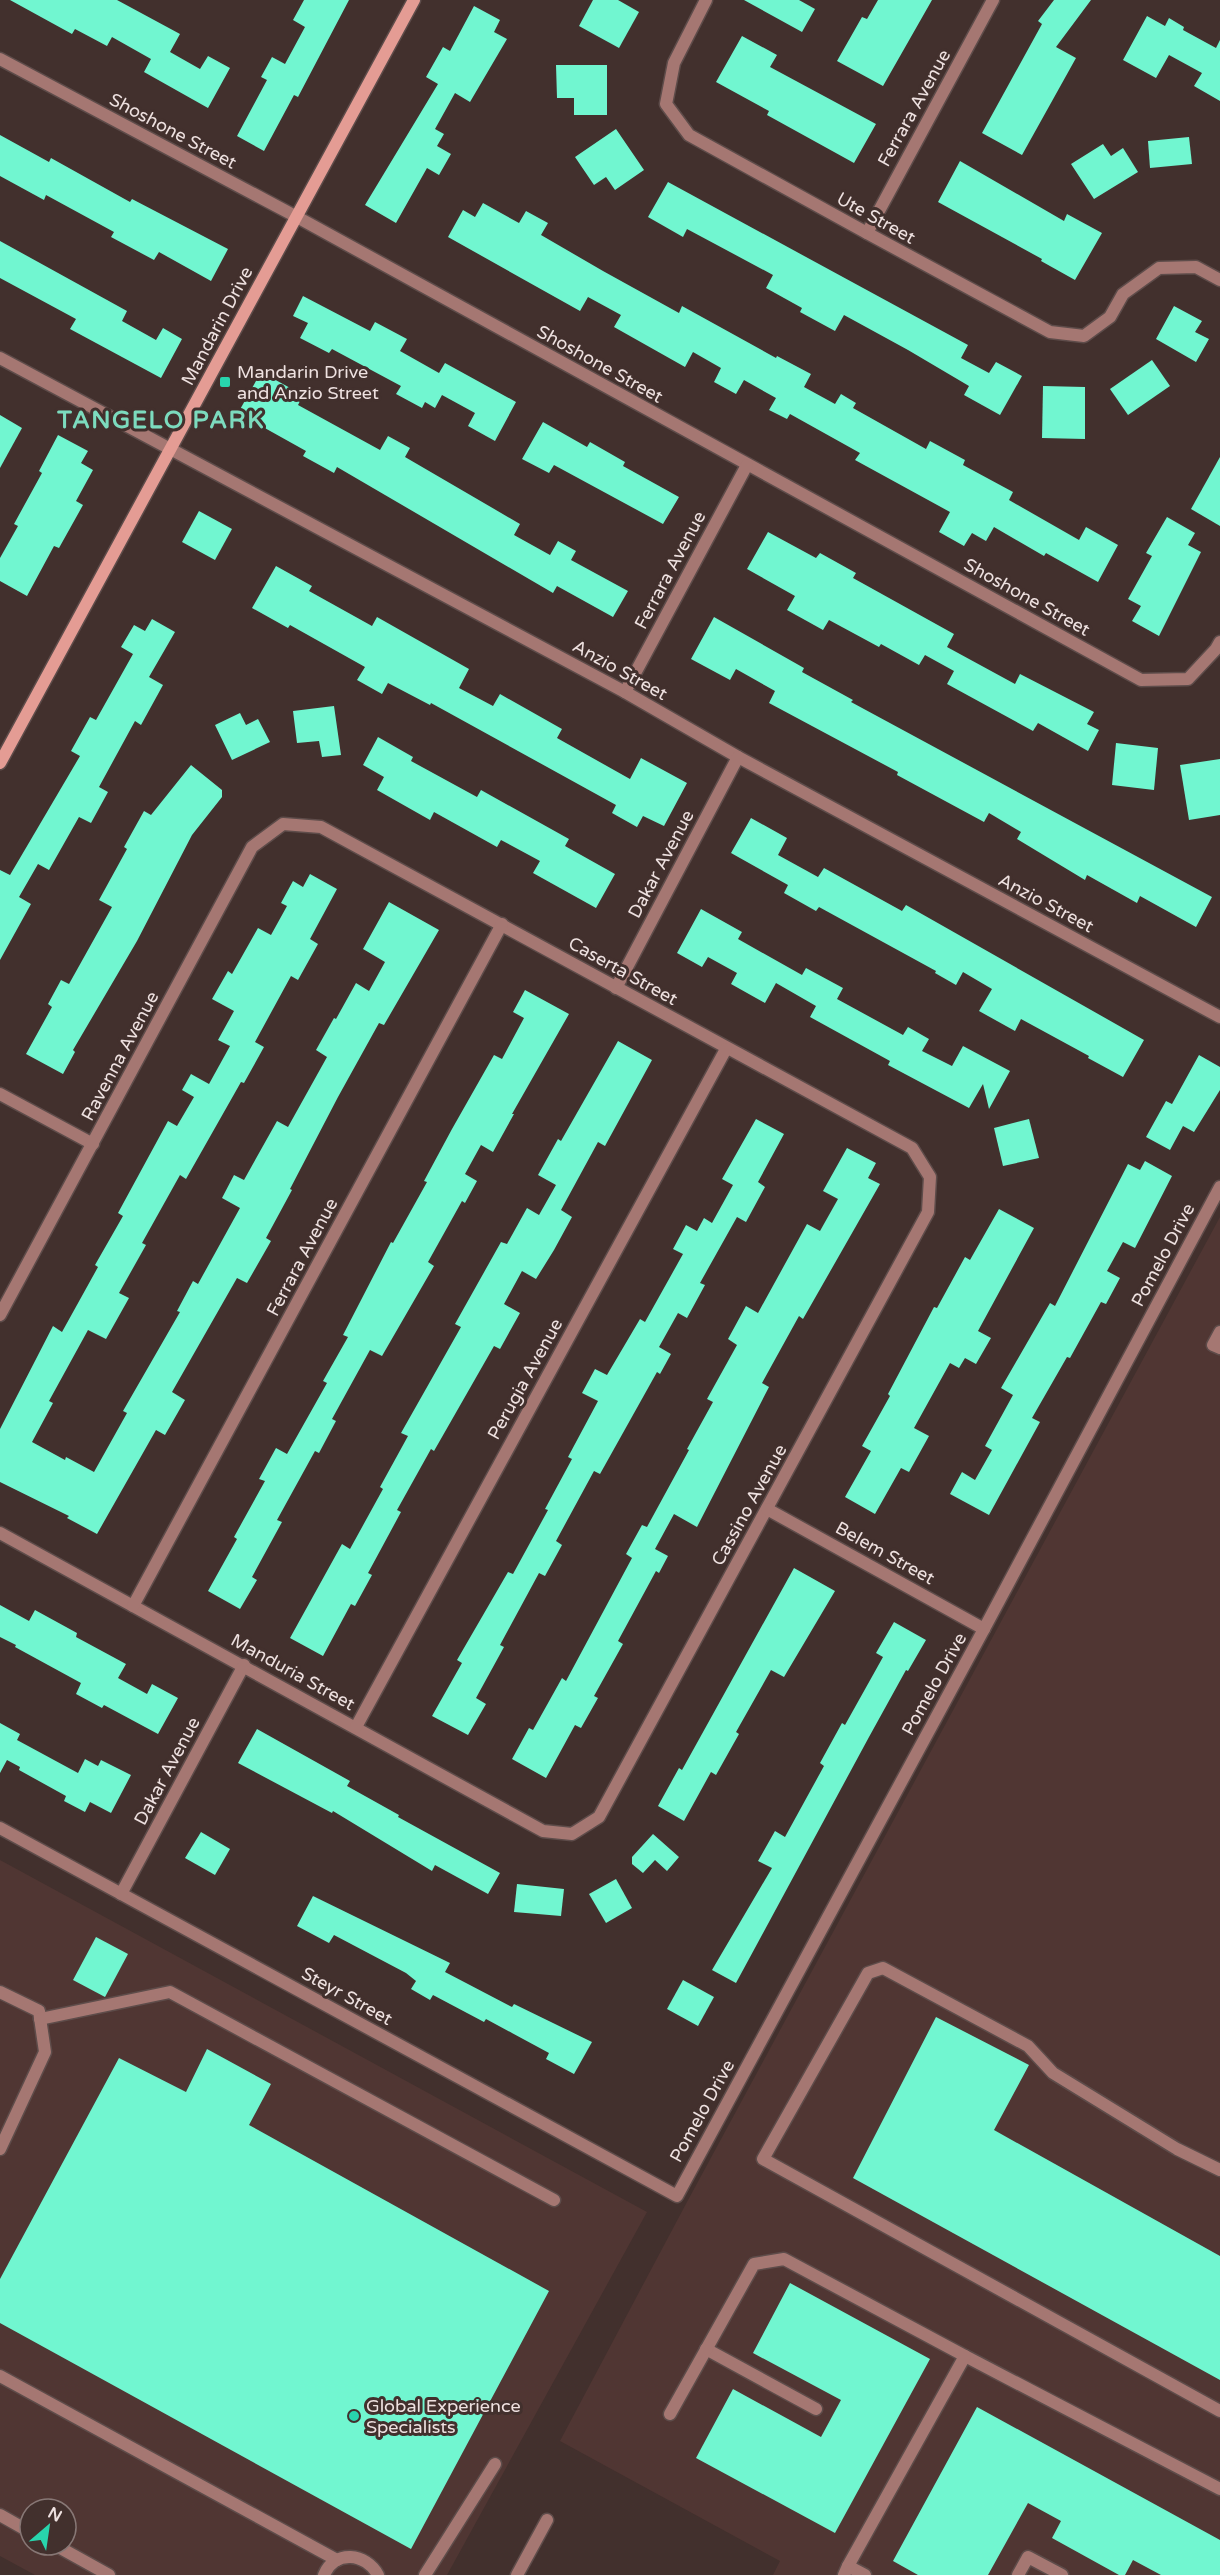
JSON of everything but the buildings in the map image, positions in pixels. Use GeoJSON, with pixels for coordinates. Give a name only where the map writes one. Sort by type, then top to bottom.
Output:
{"type":"FeatureCollection","features":[{"type":"Feature","properties":{"kind":"street","name":"Mandarin Drive"},"geometry":{"type":"LineString","coordinates":[[0,763],[414,0]]}},
{"type":"Feature","properties":{"kind":"street","name":"Ferrara Avenue"},"geometry":{"type":"LineString","coordinates":[[867,234],[993,0]]}},
{"type":"Feature","properties":{"kind":"street","name":"Ute Street"},"geometry":{"type":"LineString","coordinates":[[702,1],[674,63],[666,104],[689,135],[867,234],[1050,332],[1084,336],[1110,317],[1123,294],[1159,268],[1196,267],[1220,280]]}},
{"type":"Feature","properties":{"kind":"street","name":"Shoshone Street"},"geometry":{"type":"LineString","coordinates":[[0,59],[297,217],[1141,680],[1188,679],[1220,642]]}},
{"type":"Feature","properties":{"kind":"street","name":"Anzio Street"},"geometry":{"type":"LineString","coordinates":[[0,358],[625,692],[738,757],[1220,1017]]}},
{"type":"Feature","properties":{"kind":"street","name":"Ferrara Avenue"},"geometry":{"type":"LineString","coordinates":[[625,692],[747,465]]}},
{"type":"Feature","properties":{"kind":"street","name":"Dakar Avenue"},"geometry":{"type":"LineString","coordinates":[[616,988],[738,757]]}},
{"type":"Feature","properties":{"kind":"street","name":"Caserta Street"},"geometry":{"type":"LineString","coordinates":[[283,824],[321,827],[502,924],[726,1049],[912,1148],[930,1177]]}},
{"type":"Feature","properties":{"kind":"street","name":"Ravenna Avenue"},"geometry":{"type":"LineString","coordinates":[[0,1315],[252,847],[283,824]]}},
{"type":"Feature","properties":{"kind":"street","name":"Ferrara Avenue"},"geometry":{"type":"LineString","coordinates":[[133,1606],[502,924]]}},
{"type":"Feature","properties":{"kind":"street","name":"Perugia Avenue"},"geometry":{"type":"LineString","coordinates":[[356,1727],[726,1049]]}},
{"type":"Feature","properties":{"kind":"street"},"geometry":{"type":"LineString","coordinates":[[0,1094],[93,1144]]}},
{"type":"Feature","properties":{"kind":"street","name":"Cassino Avenue"},"geometry":{"type":"LineString","coordinates":[[572,1834],[599,1817],[767,1509],[928,1212],[930,1177]]}},
{"type":"Feature","properties":{"kind":"street","name":"Pomelo Drive"},"geometry":{"type":"LineString","coordinates":[[677,2196],[1220,1187]]}},
{"type":"Feature","properties":{"kind":"street"},"geometry":{"type":"LineString","coordinates":[[1220,1332],[1213,1345],[1220,1348]]}},
{"type":"Feature","properties":{"kind":"street","name":"Belem Street"},"geometry":{"type":"LineString","coordinates":[[767,1509],[984,1629]]}},
{"type":"Feature","properties":{"kind":"street","name":"Manduria Street"},"geometry":{"type":"LineString","coordinates":[[0,1533],[543,1831],[572,1834]]}},
{"type":"Feature","properties":{"kind":"street","name":"Dakar Avenue"},"geometry":{"type":"LineString","coordinates":[[121,1894],[244,1665]]}},
{"type":"Feature","properties":{"kind":"street","name":"Steyr Street"},"geometry":{"type":"LineString","coordinates":[[0,1828],[677,2196]]}},
{"type":"Feature","properties":{"kind":"street"},"geometry":{"type":"LineString","coordinates":[[1220,2170],[1177,2149],[1053,2073],[1028,2046],[883,1968],[868,1973],[763,2159],[1220,2410]]}},
{"type":"Feature","properties":{"kind":"street"},"geometry":{"type":"LineString","coordinates":[[0,1992],[39,2011],[45,2052],[0,2149]]}},
{"type":"Feature","properties":{"kind":"street"},"geometry":{"type":"LineString","coordinates":[[40,2019],[170,1992],[554,2200]]}},
{"type":"Feature","properties":{"kind":"street"},"geometry":{"type":"LineString","coordinates":[[670,2414],[754,2264],[784,2259],[1220,2489]]}},
{"type":"Feature","properties":{"kind":"street"},"geometry":{"type":"LineString","coordinates":[[706,2349],[816,2409]]}},
{"type":"Feature","properties":{"kind":"street"},"geometry":{"type":"LineString","coordinates":[[865,2575],[846,2571],[965,2356]]}},
{"type":"Feature","properties":{"kind":"street"},"geometry":{"type":"LineString","coordinates":[[0,2376],[337,2560]]}},
{"type":"Feature","properties":{"kind":"street"},"geometry":{"type":"LineString","coordinates":[[425,2575],[495,2464]]}},
{"type":"Feature","properties":{"kind":"street"},"geometry":{"type":"LineString","coordinates":[[0,2515],[18,2525]]}},
{"type":"Feature","properties":{"kind":"street"},"geometry":{"type":"LineString","coordinates":[[517,2575],[547,2520]]}},
{"type":"Feature","properties":{"kind":"street"},"geometry":{"type":"LineString","coordinates":[[77,2557],[109,2575]]}},
{"type":"Feature","properties":{"kind":"street"},"geometry":{"type":"LineString","coordinates":[[324,2575],[331,2564],[337,2560],[357,2557],[373,2566],[378,2575]]}},
{"type":"Feature","properties":{"kind":"street"},"geometry":{"type":"LineString","coordinates":[[1018,2575],[1028,2557],[1062,2575]]}},
{"type":"Feature","properties":{"kind":"shaded area"},"geometry":{"type":"Polygon","coordinates":[[[1220,1217],[1220,2575],[773,2575],[780,2561],[560,2441],[1220,1217]]]}},
{"type":"Feature","properties":{"kind":"shaded area"},"geometry":{"type":"Polygon","coordinates":[[[0,1860],[647,2212],[447,2575],[35,2575],[0,2556],[0,1860]]]}},
{"type":"Feature","properties":{"kind":"place","name":"Mandarin Drive and Anzio Street"},"geometry":{"type":"Point","coordinates":[225,382]}},
{"type":"Feature","properties":{"kind":"place","name":"Global Experience Specialists"},"geometry":{"type":"Point","coordinates":[354,2416]}},
{"type":"Feature","properties":{"kind":"district","name":"TANGELO PARK"},"geometry":{"type":"Point","coordinates":[161,420]}}]}
